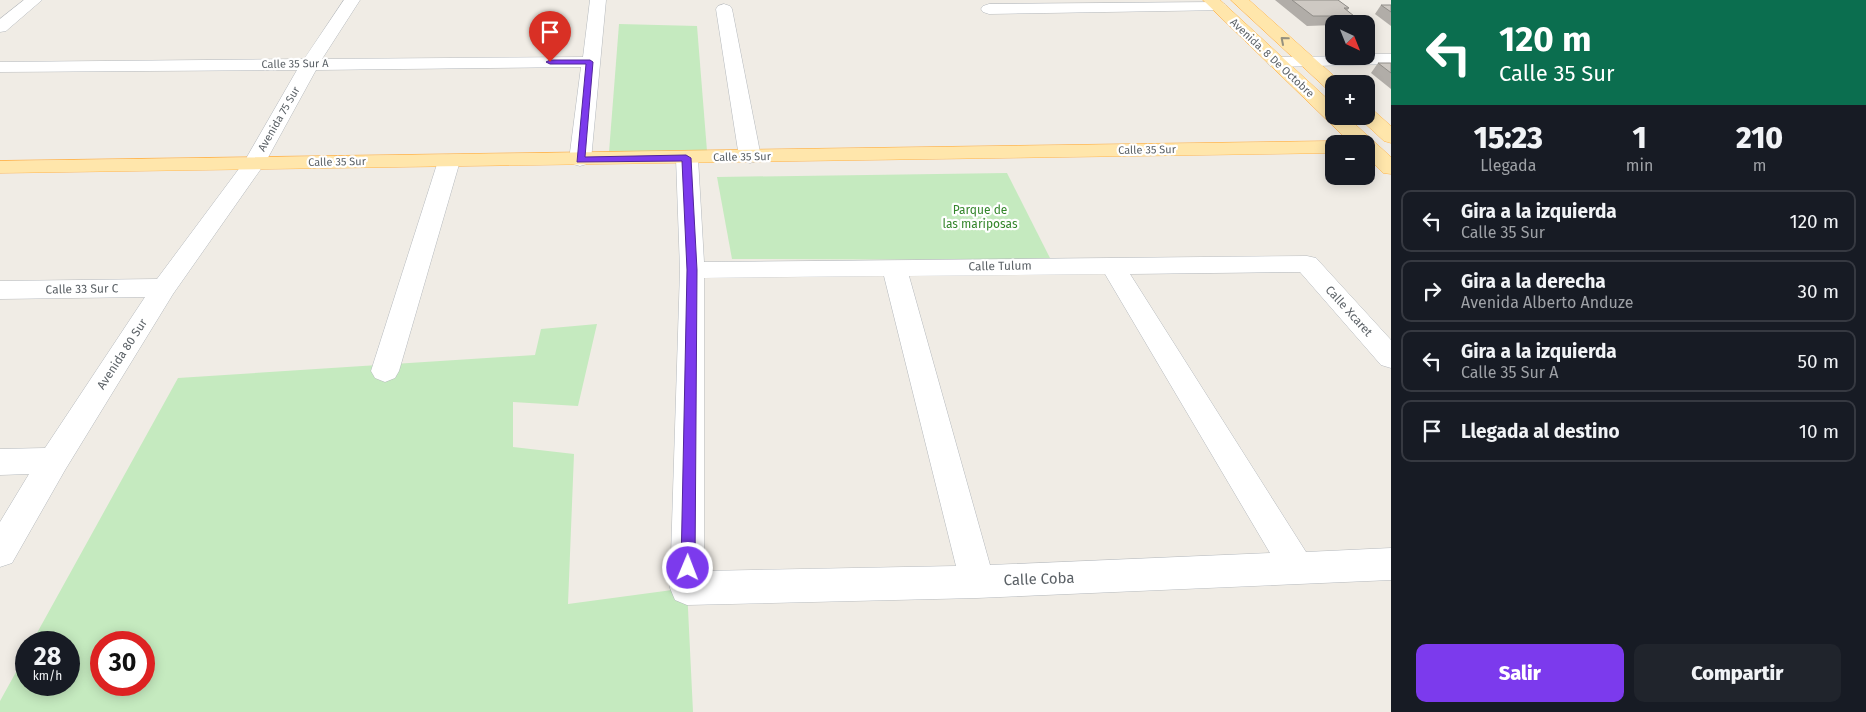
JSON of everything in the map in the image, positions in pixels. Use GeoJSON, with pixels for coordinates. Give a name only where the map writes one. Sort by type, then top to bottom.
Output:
{"type":"FeatureCollection","features":[{"type":"Feature","properties":{"kind":"main road","name":"Avenida. 8 De Octobre"},"geometry":{"type":"LineString","coordinates":[[1239,0],[1325,77]]}},
{"type":"Feature","properties":{"kind":"main road","name":"Avenida. 8 De Octobre"},"geometry":{"type":"LineString","coordinates":[[1215,3],[1325,108]]}},
{"type":"Feature","properties":{"kind":"main road"},"geometry":{"type":"LineString","coordinates":[[1375,122],[1391,137]]}},
{"type":"Feature","properties":{"kind":"main road","name":"Avenida. 8 De Octobre"},"geometry":{"type":"LineString","coordinates":[[1344,125],[1354,135]]}},
{"type":"Feature","properties":{"kind":"main road"},"geometry":{"type":"LineString","coordinates":[[1375,146],[1391,146]]}},
{"type":"Feature","properties":{"kind":"main road","name":"Calle 35 Sur"},"geometry":{"type":"LineString","coordinates":[[0,167],[580,160],[1325,147]]}},
{"type":"Feature","properties":{"kind":"main road","name":"Avenida. 8 De Octobre"},"geometry":{"type":"LineString","coordinates":[[1375,154],[1391,168]]}},
{"type":"Feature","properties":{"kind":"street"},"geometry":{"type":"LineString","coordinates":[[0,27],[34,0]]}},
{"type":"Feature","properties":{"kind":"street","name":"Avenida 75 Sur"},"geometry":{"type":"LineString","coordinates":[[254,163],[310,64],[352,0]]}},
{"type":"Feature","properties":{"kind":"street"},"geometry":{"type":"LineString","coordinates":[[580,160],[598,0]]}},
{"type":"Feature","properties":{"kind":"street"},"geometry":{"type":"LineString","coordinates":[[989,9],[1215,3]]}},
{"type":"Feature","properties":{"kind":"street"},"geometry":{"type":"LineString","coordinates":[[724,9],[750,157]]}},
{"type":"Feature","properties":{"kind":"street"},"geometry":{"type":"LineString","coordinates":[[1276,62],[1391,59]]}},
{"type":"Feature","properties":{"kind":"street","name":"Calle 35 Sur A"},"geometry":{"type":"LineString","coordinates":[[0,67],[590,62]]}},
{"type":"Feature","properties":{"kind":"street"},"geometry":{"type":"LineString","coordinates":[[686,158],[692,270]]}},
{"type":"Feature","properties":{"kind":"street"},"geometry":{"type":"LineString","coordinates":[[385,371],[449,161]]}},
{"type":"Feature","properties":{"kind":"street","name":"Avenida 80 Sur"},"geometry":{"type":"LineString","coordinates":[[0,552],[54,461],[164,288],[254,163]]}},
{"type":"Feature","properties":{"kind":"street","name":"Calle Tulum"},"geometry":{"type":"LineString","coordinates":[[692,270],[1307,264]]}},
{"type":"Feature","properties":{"kind":"street","name":"Calle Xcaret"},"geometry":{"type":"LineString","coordinates":[[1307,264],[1391,358]]}},
{"type":"Feature","properties":{"kind":"street"},"geometry":{"type":"LineString","coordinates":[[1112,265],[1297,568]]}},
{"type":"Feature","properties":{"kind":"street"},"geometry":{"type":"LineString","coordinates":[[894,267],[977,582]]}},
{"type":"Feature","properties":{"kind":"street","name":"Calle Coba"},"geometry":{"type":"LineString","coordinates":[[692,270],[687,588],[977,582],[1391,564]]}},
{"type":"Feature","properties":{"kind":"street","name":"Calle 33 Sur C"},"geometry":{"type":"LineString","coordinates":[[0,290],[164,288]]}},
{"type":"Feature","properties":{"kind":"street"},"geometry":{"type":"LineString","coordinates":[[0,462],[54,461]]}},
{"type":"Feature","properties":{"kind":"green space"},"geometry":{"type":"Polygon","coordinates":[[[619,24],[697,26],[707,151],[609,152],[619,24]]]}},
{"type":"Feature","properties":{"kind":"green space","name":"Parque de las mariposas"},"geometry":{"type":"Polygon","coordinates":[[[1007,173],[1051,260],[732,259],[717,177],[1007,173]]]}},
{"type":"Feature","properties":{"kind":"green space"},"geometry":{"type":"Polygon","coordinates":[[[597,324],[578,406],[513,402],[513,447],[574,454],[568,604],[687,588],[693,712],[0,712],[0,701],[15,674],[15,696],[80,696],[80,631],[38,631],[178,378],[535,355],[541,329],[597,324]]]}},
{"type":"Feature","properties":{"kind":"building"},"geometry":{"type":"Polygon","coordinates":[[[1292,0],[1338,0],[1349,8],[1344,8],[1353,15],[1325,15],[1313,16],[1292,0]]]}},
{"type":"Feature","properties":{"kind":"building"},"geometry":{"type":"Polygon","coordinates":[[[1381,5],[1391,5],[1391,12],[1381,5]]]}},
{"type":"Feature","properties":{"kind":"building"},"geometry":{"type":"Polygon","coordinates":[[[1378,63],[1391,63],[1391,73],[1378,63]]]}},
{"type":"Feature","properties":{"kind":"route"},"geometry":{"type":"LineString","coordinates":[[550,62],[590,62],[580,160],[686,158],[692,270],[688,568]]}}]}
